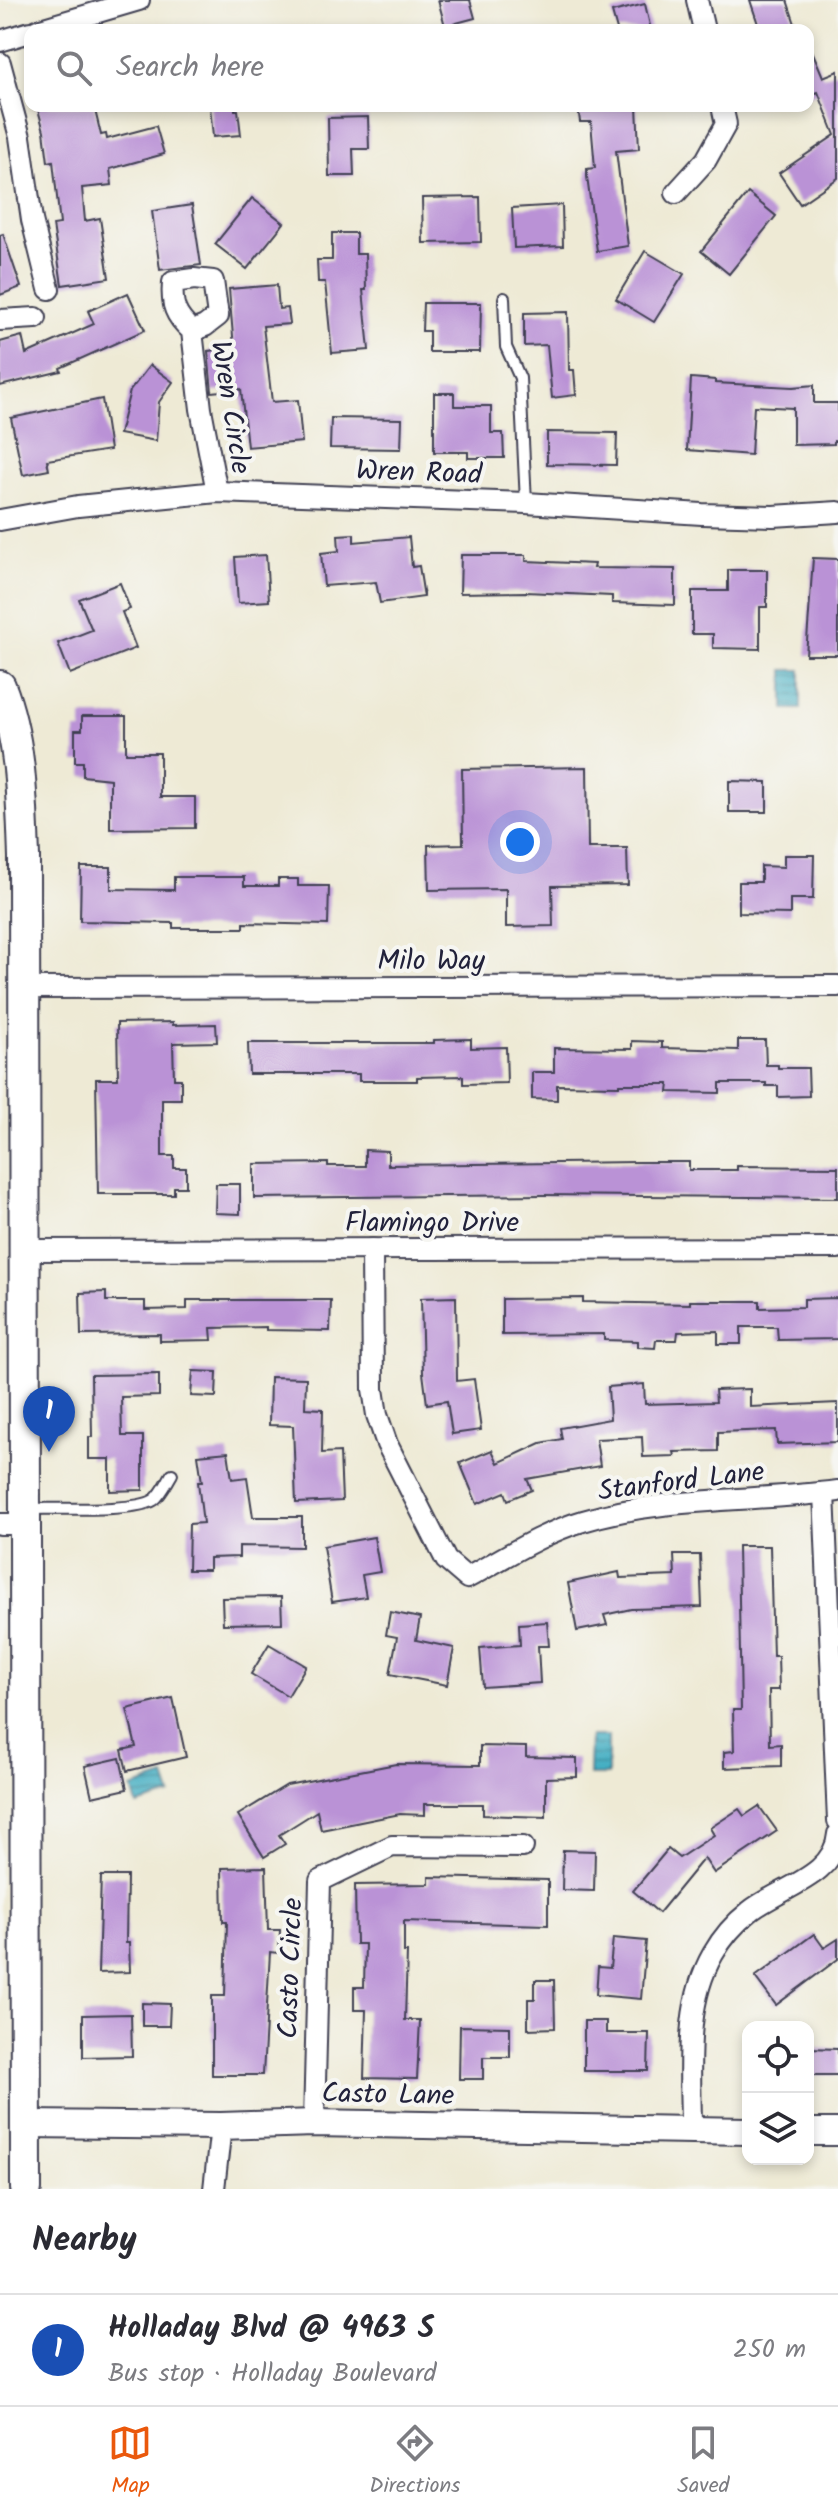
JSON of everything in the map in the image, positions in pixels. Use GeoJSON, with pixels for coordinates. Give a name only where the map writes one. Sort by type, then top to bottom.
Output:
{"type":"FeatureCollection","features":[{"type":"Feature","properties":{"kind":"main road"},"geometry":{"type":"LineString","coordinates":[[0,686],[7,745],[23,828],[26,1250],[18,1519],[26,2189]]}},
{"type":"Feature","properties":{"kind":"street"},"geometry":{"type":"LineString","coordinates":[[57,24],[139,0]]}},
{"type":"Feature","properties":{"kind":"street"},"geometry":{"type":"LineString","coordinates":[[697,0],[703,24]]}},
{"type":"Feature","properties":{"kind":"street"},"geometry":{"type":"LineString","coordinates":[[0,41],[24,34]]}},
{"type":"Feature","properties":{"kind":"street"},"geometry":{"type":"LineString","coordinates":[[0,63],[20,137],[32,220],[49,289]]}},
{"type":"Feature","properties":{"kind":"street"},"geometry":{"type":"LineString","coordinates":[[676,193],[706,160],[726,124],[723,112]]}},
{"type":"Feature","properties":{"kind":"street"},"geometry":{"type":"LineString","coordinates":[[0,320],[36,318]]}},
{"type":"Feature","properties":{"kind":"street","name":"Wren Circle"},"geometry":{"type":"LineString","coordinates":[[192,331],[201,409],[217,492]]}},
{"type":"Feature","properties":{"kind":"street","name":"Wren Road"},"geometry":{"type":"LineString","coordinates":[[0,520],[78,506],[217,492],[526,503],[702,514],[773,516],[838,512]]}},
{"type":"Feature","properties":{"kind":"street","name":"Milo Way"},"geometry":{"type":"LineString","coordinates":[[24,988],[838,986]]}},
{"type":"Feature","properties":{"kind":"street","name":"Flamingo Drive"},"geometry":{"type":"LineString","coordinates":[[26,1250],[838,1248]]}},
{"type":"Feature","properties":{"kind":"street","name":"Stanford Lane"},"geometry":{"type":"LineString","coordinates":[[372,1249],[373,1389],[377,1415],[387,1444],[446,1560],[467,1578],[534,1541],[582,1521],[654,1507],[831,1492]]}},
{"type":"Feature","properties":{"kind":"street"},"geometry":{"type":"LineString","coordinates":[[831,1492],[838,1821]]}},
{"type":"Feature","properties":{"kind":"street"},"geometry":{"type":"LineString","coordinates":[[691,2130],[692,2025],[704,1971],[723,1939],[749,1912],[825,1864],[835,1850],[838,1834]]}},
{"type":"Feature","properties":{"kind":"street","name":"Casto Circle"},"geometry":{"type":"LineString","coordinates":[[314,2123],[320,1881],[392,1846],[523,1847]]}},
{"type":"Feature","properties":{"kind":"street","name":"Casto Lane"},"geometry":{"type":"LineString","coordinates":[[26,2124],[221,2126],[314,2123],[742,2131]]}},
{"type":"Feature","properties":{"kind":"street"},"geometry":{"type":"LineString","coordinates":[[214,2189],[221,2126]]}},
{"type":"Feature","properties":{"kind":"street"},"geometry":{"type":"LineString","coordinates":[[814,2132],[838,2132]]}},
{"type":"Feature","properties":{"kind":"lane"},"geometry":{"type":"LineString","coordinates":[[504,298],[506,347],[520,378],[526,503]]}},
{"type":"Feature","properties":{"kind":"lane"},"geometry":{"type":"LineString","coordinates":[[18,1519],[151,1502],[172,1474]]}},
{"type":"Feature","properties":{"kind":"water"},"geometry":{"type":"Polygon","coordinates":[[[784,670],[801,670],[801,709],[784,709],[784,670]]]}},
{"type":"Feature","properties":{"kind":"water"},"geometry":{"type":"Polygon","coordinates":[[[590,1736],[608,1736],[608,1775],[589,1775],[590,1736]]]}},
{"type":"Feature","properties":{"kind":"water"},"geometry":{"type":"Polygon","coordinates":[[[165,1777],[171,1795],[137,1805],[132,1788],[165,1777]]]}},
{"type":"Feature","properties":{"kind":"building"},"geometry":{"type":"Polygon","coordinates":[[[438,0],[470,0],[475,18],[444,24],[438,0]]]}},
{"type":"Feature","properties":{"kind":"building"},"geometry":{"type":"Polygon","coordinates":[[[750,0],[787,0],[795,24],[758,24],[750,0]]]}},
{"type":"Feature","properties":{"kind":"building"},"geometry":{"type":"Polygon","coordinates":[[[645,4],[650,24],[615,24],[612,12],[645,4]]]}},
{"type":"Feature","properties":{"kind":"building"},"geometry":{"type":"Polygon","coordinates":[[[814,55],[823,77],[838,71],[838,178],[800,204],[779,173],[835,135],[818,92],[814,94],[814,55]]]}},
{"type":"Feature","properties":{"kind":"building"},"geometry":{"type":"Polygon","coordinates":[[[39,112],[95,112],[101,135],[106,134],[107,139],[156,126],[164,154],[110,169],[112,185],[82,188],[85,221],[100,218],[109,278],[62,285],[53,225],[60,224],[53,161],[48,162],[39,112]]]}},
{"type":"Feature","properties":{"kind":"building"},"geometry":{"type":"Polygon","coordinates":[[[211,112],[238,112],[241,135],[213,137],[211,112]]]}},
{"type":"Feature","properties":{"kind":"building"},"geometry":{"type":"Polygon","coordinates":[[[579,112],[637,112],[639,149],[616,151],[628,246],[597,251],[587,177],[587,169],[595,168],[591,122],[580,122],[579,112]]]}},
{"type":"Feature","properties":{"kind":"building"},"geometry":{"type":"Polygon","coordinates":[[[368,117],[369,149],[353,149],[354,176],[329,176],[328,118],[368,117]]]}},
{"type":"Feature","properties":{"kind":"building"},"geometry":{"type":"Polygon","coordinates":[[[748,193],[776,216],[729,274],[701,251],[748,193]]]}},
{"type":"Feature","properties":{"kind":"building"},"geometry":{"type":"Polygon","coordinates":[[[480,197],[481,242],[423,243],[422,198],[480,197]]]}},
{"type":"Feature","properties":{"kind":"building"},"geometry":{"type":"Polygon","coordinates":[[[252,198],[284,223],[247,269],[215,244],[252,198]]]}},
{"type":"Feature","properties":{"kind":"building"},"geometry":{"type":"Polygon","coordinates":[[[192,205],[201,265],[160,270],[152,211],[192,205]]]}},
{"type":"Feature","properties":{"kind":"building"},"geometry":{"type":"Polygon","coordinates":[[[562,205],[563,246],[514,248],[512,208],[562,205]]]}},
{"type":"Feature","properties":{"kind":"building"},"geometry":{"type":"Polygon","coordinates":[[[332,233],[356,233],[356,254],[365,254],[366,290],[363,290],[369,350],[332,353],[325,282],[318,282],[317,260],[332,260],[332,233]]]}},
{"type":"Feature","properties":{"kind":"building"},"geometry":{"type":"Polygon","coordinates":[[[3,234],[21,287],[0,295],[0,235],[3,234]]]}},
{"type":"Feature","properties":{"kind":"building"},"geometry":{"type":"Polygon","coordinates":[[[645,251],[684,274],[654,322],[616,299],[645,251]]]}},
{"type":"Feature","properties":{"kind":"building"},"geometry":{"type":"Polygon","coordinates":[[[277,285],[279,309],[288,308],[290,324],[263,326],[272,402],[298,400],[302,442],[247,447],[241,389],[212,392],[208,351],[234,348],[229,289],[277,285]]]}},
{"type":"Feature","properties":{"kind":"building"},"geometry":{"type":"Polygon","coordinates":[[[128,293],[145,330],[60,368],[61,371],[0,386],[0,342],[22,336],[26,354],[94,324],[88,311],[128,293]]]}},
{"type":"Feature","properties":{"kind":"building"},"geometry":{"type":"Polygon","coordinates":[[[423,303],[481,303],[480,352],[429,352],[429,331],[422,331],[423,303]]]}},
{"type":"Feature","properties":{"kind":"building"},"geometry":{"type":"Polygon","coordinates":[[[568,312],[569,370],[574,370],[576,395],[552,398],[547,345],[524,346],[524,313],[568,312]]]}},
{"type":"Feature","properties":{"kind":"building"},"geometry":{"type":"Polygon","coordinates":[[[150,365],[173,382],[159,402],[156,441],[119,434],[130,391],[150,365]]]}},
{"type":"Feature","properties":{"kind":"building"},"geometry":{"type":"Polygon","coordinates":[[[691,378],[715,380],[715,383],[793,387],[814,385],[814,403],[838,403],[838,441],[834,444],[793,445],[793,408],[754,406],[751,455],[687,450],[691,378]]]}},
{"type":"Feature","properties":{"kind":"building"},"geometry":{"type":"Polygon","coordinates":[[[434,393],[454,393],[454,406],[491,406],[491,433],[503,433],[504,458],[468,458],[468,452],[434,452],[434,393]]]}},
{"type":"Feature","properties":{"kind":"building"},"geometry":{"type":"Polygon","coordinates":[[[102,399],[110,450],[47,460],[49,470],[23,475],[11,418],[102,399]]]}},
{"type":"Feature","properties":{"kind":"building"},"geometry":{"type":"Polygon","coordinates":[[[331,418],[402,419],[401,449],[330,448],[331,418]]]}},
{"type":"Feature","properties":{"kind":"building"},"geometry":{"type":"Polygon","coordinates":[[[547,432],[617,433],[616,465],[547,464],[547,432]]]}},
{"type":"Feature","properties":{"kind":"building"},"geometry":{"type":"Polygon","coordinates":[[[354,534],[354,542],[409,537],[412,567],[419,566],[424,597],[380,603],[376,582],[324,586],[321,553],[339,551],[338,535],[354,534]]]}},
{"type":"Feature","properties":{"kind":"building"},"geometry":{"type":"Polygon","coordinates":[[[266,555],[269,601],[238,603],[235,557],[266,555]]]}},
{"type":"Feature","properties":{"kind":"building"},"geometry":{"type":"Polygon","coordinates":[[[461,555],[526,555],[526,561],[594,564],[593,568],[675,569],[675,605],[612,603],[612,596],[460,593],[461,555]]]}},
{"type":"Feature","properties":{"kind":"building"},"geometry":{"type":"Polygon","coordinates":[[[813,558],[838,559],[838,655],[806,655],[813,558]]]}},
{"type":"Feature","properties":{"kind":"building"},"geometry":{"type":"Polygon","coordinates":[[[728,570],[767,570],[767,607],[760,607],[760,649],[713,648],[713,634],[692,634],[692,591],[728,591],[728,570]]]}},
{"type":"Feature","properties":{"kind":"building"},"geometry":{"type":"Polygon","coordinates":[[[120,583],[130,609],[122,612],[136,648],[70,674],[58,643],[92,630],[79,599],[120,583]]]}},
{"type":"Feature","properties":{"kind":"building"},"geometry":{"type":"Polygon","coordinates":[[[82,716],[126,716],[126,753],[160,753],[160,797],[195,797],[195,828],[110,829],[110,779],[83,776],[83,762],[75,762],[75,730],[82,730],[82,716]]]}},
{"type":"Feature","properties":{"kind":"building"},"geometry":{"type":"Polygon","coordinates":[[[587,767],[588,848],[627,848],[628,885],[552,886],[553,926],[506,927],[506,889],[429,890],[428,845],[463,844],[462,769],[587,767]]]}},
{"type":"Feature","properties":{"kind":"building"},"geometry":{"type":"Polygon","coordinates":[[[729,781],[767,782],[767,812],[729,812],[729,781]]]}},
{"type":"Feature","properties":{"kind":"building"},"geometry":{"type":"Polygon","coordinates":[[[784,855],[814,855],[813,899],[790,899],[790,914],[739,913],[739,882],[761,882],[761,866],[784,867],[784,855]]]}},
{"type":"Feature","properties":{"kind":"building"},"geometry":{"type":"Polygon","coordinates":[[[81,867],[111,867],[111,889],[174,890],[174,877],[244,877],[244,886],[278,886],[278,879],[298,879],[298,886],[329,886],[328,925],[244,923],[244,928],[173,928],[173,923],[80,921],[81,867]]]}},
{"type":"Feature","properties":{"kind":"building"},"geometry":{"type":"Polygon","coordinates":[[[173,1022],[173,1025],[216,1024],[217,1042],[173,1043],[174,1079],[181,1079],[181,1099],[162,1099],[162,1156],[174,1156],[174,1168],[186,1168],[186,1187],[174,1187],[174,1194],[98,1194],[96,1079],[118,1079],[117,1023],[173,1022]]]}},
{"type":"Feature","properties":{"kind":"building"},"geometry":{"type":"Polygon","coordinates":[[[471,1039],[471,1048],[506,1047],[507,1083],[463,1084],[463,1076],[417,1077],[417,1081],[359,1081],[359,1074],[249,1074],[248,1043],[434,1043],[434,1040],[471,1039]]]}},
{"type":"Feature","properties":{"kind":"building"},"geometry":{"type":"Polygon","coordinates":[[[738,1040],[765,1040],[766,1065],[808,1068],[809,1096],[778,1097],[778,1086],[766,1086],[766,1083],[720,1083],[720,1093],[668,1092],[669,1084],[619,1084],[557,1085],[557,1100],[532,1099],[532,1072],[554,1072],[554,1048],[632,1049],[632,1041],[662,1042],[662,1048],[738,1050],[738,1040]]]}},
{"type":"Feature","properties":{"kind":"building"},"geometry":{"type":"Polygon","coordinates":[[[365,1150],[388,1151],[388,1165],[689,1162],[689,1170],[737,1170],[737,1166],[838,1167],[838,1198],[543,1195],[254,1198],[254,1164],[365,1166],[365,1150]]]}},
{"type":"Feature","properties":{"kind":"building"},"geometry":{"type":"Polygon","coordinates":[[[216,1184],[240,1184],[240,1214],[215,1213],[216,1184]]]}},
{"type":"Feature","properties":{"kind":"building"},"geometry":{"type":"Polygon","coordinates":[[[106,1292],[106,1301],[145,1301],[145,1310],[187,1309],[187,1300],[331,1300],[330,1331],[211,1328],[212,1340],[160,1341],[160,1334],[81,1335],[80,1293],[106,1292]]]}},
{"type":"Feature","properties":{"kind":"building"},"geometry":{"type":"Polygon","coordinates":[[[456,1297],[457,1381],[474,1379],[481,1430],[452,1434],[447,1401],[427,1404],[421,1298],[456,1297]]]}},
{"type":"Feature","properties":{"kind":"building"},"geometry":{"type":"Polygon","coordinates":[[[583,1298],[583,1302],[690,1304],[690,1301],[760,1301],[760,1308],[804,1307],[804,1299],[838,1298],[838,1339],[778,1340],[777,1327],[741,1327],[741,1344],[718,1344],[718,1331],[678,1332],[677,1340],[656,1340],[655,1348],[638,1347],[638,1341],[604,1340],[604,1334],[502,1335],[502,1299],[583,1298]]]}},
{"type":"Feature","properties":{"kind":"building"},"geometry":{"type":"Polygon","coordinates":[[[193,1371],[217,1372],[216,1397],[191,1396],[193,1371]]]}},
{"type":"Feature","properties":{"kind":"building"},"geometry":{"type":"Polygon","coordinates":[[[159,1374],[159,1396],[121,1397],[122,1436],[143,1436],[143,1490],[110,1491],[110,1459],[89,1459],[89,1437],[92,1437],[91,1375],[159,1374]]]}},
{"type":"Feature","properties":{"kind":"building"},"geometry":{"type":"Polygon","coordinates":[[[270,1377],[306,1378],[305,1408],[323,1409],[322,1453],[340,1452],[342,1501],[296,1503],[293,1426],[269,1425],[270,1377]]]}},
{"type":"Feature","properties":{"kind":"building"},"geometry":{"type":"Polygon","coordinates":[[[644,1384],[645,1404],[716,1402],[715,1390],[750,1389],[750,1407],[838,1403],[838,1442],[777,1444],[776,1430],[718,1432],[718,1451],[674,1452],[675,1456],[643,1457],[642,1437],[596,1439],[600,1466],[527,1479],[532,1490],[508,1500],[505,1492],[477,1504],[460,1463],[492,1450],[498,1463],[541,1443],[562,1439],[560,1428],[610,1419],[608,1387],[644,1384]]]}},
{"type":"Feature","properties":{"kind":"building"},"geometry":{"type":"Polygon","coordinates":[[[228,1452],[232,1479],[247,1477],[253,1517],[302,1517],[302,1547],[239,1546],[239,1557],[209,1558],[209,1570],[188,1570],[189,1524],[203,1523],[198,1455],[228,1452]]]}},
{"type":"Feature","properties":{"kind":"building"},"geometry":{"type":"Polygon","coordinates":[[[374,1537],[380,1572],[362,1575],[366,1597],[332,1602],[323,1546],[374,1537]]]}},
{"type":"Feature","properties":{"kind":"building"},"geometry":{"type":"Polygon","coordinates":[[[738,1546],[770,1546],[773,1656],[778,1656],[779,1690],[769,1690],[770,1745],[781,1744],[781,1766],[724,1768],[724,1752],[734,1751],[733,1710],[741,1710],[738,1546]]]}},
{"type":"Feature","properties":{"kind":"building"},"geometry":{"type":"Polygon","coordinates":[[[674,1555],[700,1555],[702,1607],[631,1609],[604,1615],[607,1625],[577,1631],[568,1583],[619,1572],[620,1578],[675,1576],[674,1555]]]}},
{"type":"Feature","properties":{"kind":"building"},"geometry":{"type":"Polygon","coordinates":[[[281,1597],[282,1623],[223,1624],[222,1598],[281,1597]]]}},
{"type":"Feature","properties":{"kind":"building"},"geometry":{"type":"Polygon","coordinates":[[[390,1612],[420,1618],[416,1640],[454,1648],[447,1685],[390,1674],[397,1637],[386,1635],[390,1612]]]}},
{"type":"Feature","properties":{"kind":"building"},"geometry":{"type":"Polygon","coordinates":[[[547,1622],[549,1646],[538,1646],[540,1683],[483,1687],[480,1648],[520,1645],[519,1624],[547,1622]]]}},
{"type":"Feature","properties":{"kind":"building"},"geometry":{"type":"Polygon","coordinates":[[[269,1644],[306,1666],[288,1696],[251,1674],[269,1644]]]}},
{"type":"Feature","properties":{"kind":"building"},"geometry":{"type":"Polygon","coordinates":[[[173,1698],[186,1757],[127,1771],[122,1750],[136,1747],[127,1709],[173,1698]]]}},
{"type":"Feature","properties":{"kind":"building"},"geometry":{"type":"Polygon","coordinates":[[[480,1746],[526,1747],[526,1757],[577,1758],[577,1777],[546,1778],[546,1817],[483,1815],[483,1804],[425,1804],[425,1815],[400,1814],[321,1830],[317,1811],[279,1835],[285,1844],[264,1857],[238,1815],[287,1785],[396,1764],[480,1765],[480,1746]]]}},
{"type":"Feature","properties":{"kind":"building"},"geometry":{"type":"Polygon","coordinates":[[[120,1758],[127,1789],[92,1797],[85,1766],[120,1758]]]}},
{"type":"Feature","properties":{"kind":"building"},"geometry":{"type":"Polygon","coordinates":[[[759,1806],[777,1831],[714,1873],[704,1858],[659,1913],[633,1891],[668,1849],[679,1858],[714,1835],[710,1828],[739,1809],[744,1816],[759,1806]]]}},
{"type":"Feature","properties":{"kind":"building"},"geometry":{"type":"Polygon","coordinates":[[[563,1850],[595,1851],[594,1891],[562,1890],[563,1850]]]}},
{"type":"Feature","properties":{"kind":"building"},"geometry":{"type":"Polygon","coordinates":[[[266,1867],[268,1930],[280,1930],[279,1953],[270,1952],[263,2075],[212,2075],[212,1996],[225,1996],[227,1922],[223,1922],[222,1868],[266,1867]]]}},
{"type":"Feature","properties":{"kind":"building"},"geometry":{"type":"Polygon","coordinates":[[[101,1876],[127,1876],[126,1943],[129,1943],[130,1972],[98,1973],[101,1876]]]}},
{"type":"Feature","properties":{"kind":"building"},"geometry":{"type":"Polygon","coordinates":[[[429,1877],[548,1880],[548,1925],[404,1921],[404,1952],[407,1952],[405,2020],[420,2020],[417,2079],[364,2078],[366,2010],[354,2010],[354,1987],[364,1987],[365,1944],[356,1944],[355,1885],[429,1884],[429,1877]]]}},
{"type":"Feature","properties":{"kind":"building"},"geometry":{"type":"Polygon","coordinates":[[[814,1934],[824,1948],[838,1939],[838,1959],[776,2005],[755,1977],[814,1934]]]}},
{"type":"Feature","properties":{"kind":"building"},"geometry":{"type":"Polygon","coordinates":[[[613,1938],[646,1941],[641,1999],[596,1995],[598,1967],[610,1968],[613,1938]]]}},
{"type":"Feature","properties":{"kind":"building"},"geometry":{"type":"Polygon","coordinates":[[[535,1980],[554,1980],[555,2028],[528,2029],[528,1999],[535,1999],[535,1980]]]}},
{"type":"Feature","properties":{"kind":"building"},"geometry":{"type":"Polygon","coordinates":[[[142,2003],[170,2004],[169,2026],[142,2026],[142,2003]]]}},
{"type":"Feature","properties":{"kind":"building"},"geometry":{"type":"Polygon","coordinates":[[[131,2014],[132,2056],[83,2057],[83,2015],[131,2014]]]}},
{"type":"Feature","properties":{"kind":"building"},"geometry":{"type":"Polygon","coordinates":[[[584,2021],[606,2021],[606,2033],[649,2033],[648,2071],[584,2071],[584,2021]]]}},
{"type":"Feature","properties":{"kind":"building"},"geometry":{"type":"Polygon","coordinates":[[[460,2026],[510,2027],[510,2057],[483,2057],[483,2079],[459,2079],[460,2026]]]}},
{"type":"Feature","properties":{"kind":"building"},"geometry":{"type":"Polygon","coordinates":[[[814,2048],[838,2049],[838,2075],[814,2075],[814,2048]]]}},
{"type":"Feature","properties":{"kind":"place","name":"Holladay Blvd @ 4963 S"},"geometry":{"type":"Point","coordinates":[49,1452]}}]}
